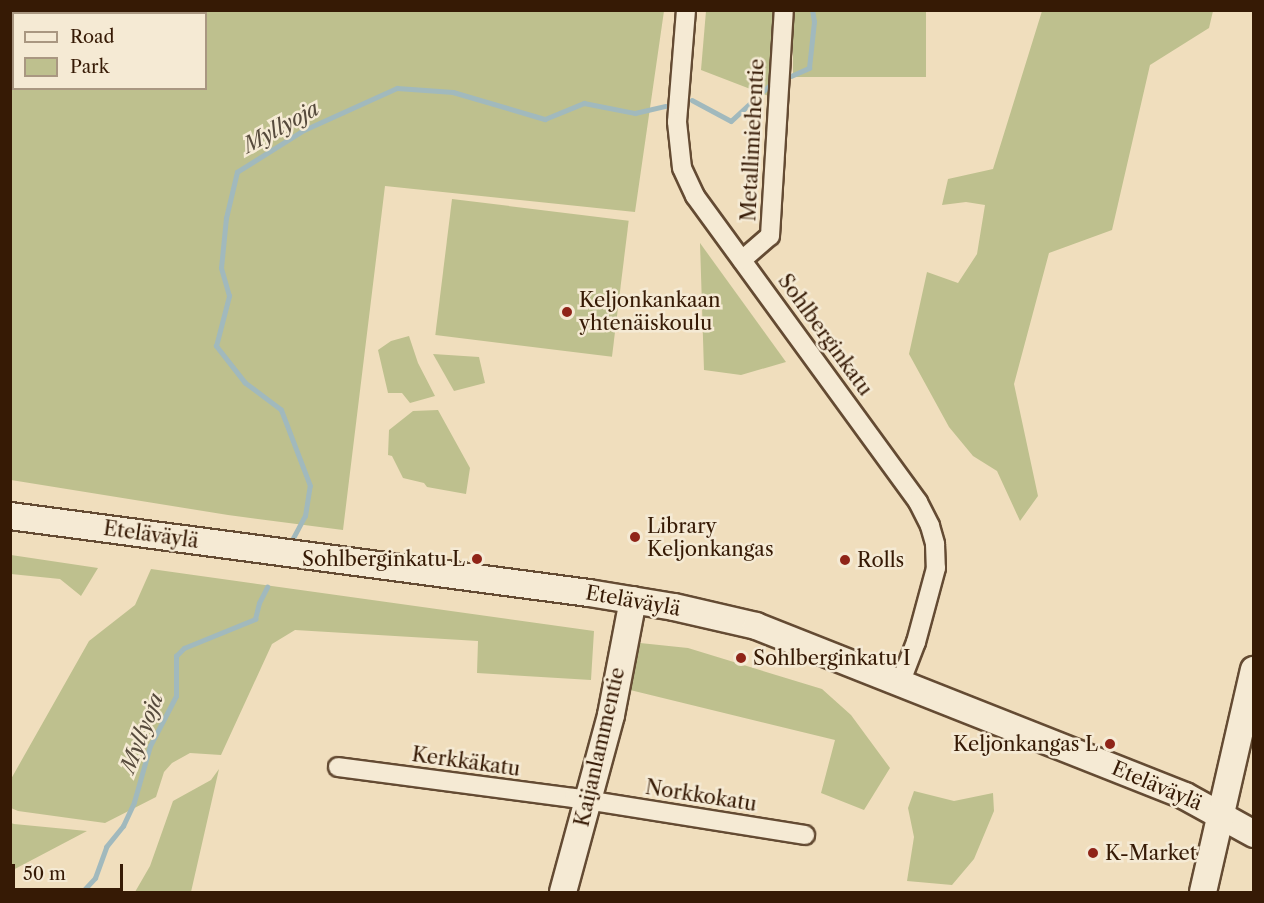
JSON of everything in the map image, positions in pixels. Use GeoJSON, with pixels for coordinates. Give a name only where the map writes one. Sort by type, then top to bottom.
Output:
{"type":"FeatureCollection","features":[{"type":"Feature","properties":{"kind":"main road","name":"Eteläväylä"},"geometry":{"type":"LineString","coordinates":[[10,516],[633,600],[756,626],[902,681],[1185,796],[1254,834]]}},
{"type":"Feature","properties":{"kind":"main road","name":"Kaijanlammentie"},"geometry":{"type":"LineString","coordinates":[[563,892],[611,715],[633,600]]}},
{"type":"Feature","properties":{"kind":"main road"},"geometry":{"type":"LineString","coordinates":[[1203,892],[1254,670]]}},
{"type":"Feature","properties":{"kind":"street","name":"Sohlberginkatu"},"geometry":{"type":"LineString","coordinates":[[686,10],[677,122],[682,168],[695,196],[918,502],[930,526],[935,544],[936,568],[916,642],[902,681]]}},
{"type":"Feature","properties":{"kind":"street","name":"Metallimiehentie"},"geometry":{"type":"LineString","coordinates":[[742,260],[770,236],[783,10]]}},
{"type":"Feature","properties":{"kind":"street","name":"Kerkkäkatu"},"geometry":{"type":"LineString","coordinates":[[338,767],[589,800]]}},
{"type":"Feature","properties":{"kind":"street","name":"Norkkokatu"},"geometry":{"type":"LineString","coordinates":[[589,800],[805,835]]}},
{"type":"Feature","properties":{"kind":"green space"},"geometry":{"type":"Polygon","coordinates":[[[664,11],[635,212],[385,186],[343,530],[228,515],[11,480],[12,29],[12,90],[207,90],[207,12],[21,12],[664,11]]]}},
{"type":"Feature","properties":{"kind":"green space"},"geometry":{"type":"Polygon","coordinates":[[[706,11],[779,11],[774,98],[701,70],[706,11]]]}},
{"type":"Feature","properties":{"kind":"green space"},"geometry":{"type":"Polygon","coordinates":[[[793,11],[926,11],[926,77],[793,77],[793,11]]]}},
{"type":"Feature","properties":{"kind":"green space"},"geometry":{"type":"Polygon","coordinates":[[[1042,11],[1213,11],[1209,28],[1150,65],[1112,230],[1049,253],[1014,384],[1038,496],[1020,521],[997,471],[973,456],[949,427],[909,354],[927,272],[958,283],[977,254],[985,205],[966,202],[942,205],[948,179],[993,169],[1042,11]]]}},
{"type":"Feature","properties":{"kind":"green space"},"geometry":{"type":"Polygon","coordinates":[[[452,199],[629,221],[612,357],[435,335],[452,199]]]}},
{"type":"Feature","properties":{"kind":"green space"},"geometry":{"type":"Polygon","coordinates":[[[700,243],[786,362],[741,375],[704,370],[700,243]]]}},
{"type":"Feature","properties":{"kind":"green space"},"geometry":{"type":"Polygon","coordinates":[[[409,336],[418,363],[435,396],[410,403],[402,393],[388,393],[378,350],[391,341],[409,336]]]}},
{"type":"Feature","properties":{"kind":"green space"},"geometry":{"type":"Polygon","coordinates":[[[433,354],[479,357],[485,383],[454,391],[433,354]]]}},
{"type":"Feature","properties":{"kind":"green space"},"geometry":{"type":"Polygon","coordinates":[[[438,410],[470,468],[466,494],[427,487],[424,483],[403,478],[392,456],[388,455],[389,430],[413,411],[438,410]]]}},
{"type":"Feature","properties":{"kind":"green space"},"geometry":{"type":"Polygon","coordinates":[[[11,555],[98,568],[81,596],[60,579],[11,574],[11,555]]]}},
{"type":"Feature","properties":{"kind":"green space"},"geometry":{"type":"Polygon","coordinates":[[[151,569],[594,631],[591,680],[477,673],[478,641],[295,630],[272,644],[221,755],[190,753],[172,763],[164,772],[156,797],[105,823],[18,811],[11,808],[11,779],[89,641],[135,605],[151,569]]]}},
{"type":"Feature","properties":{"kind":"green space"},"geometry":{"type":"Polygon","coordinates":[[[640,643],[688,648],[822,689],[851,715],[890,768],[864,810],[821,793],[835,740],[626,689],[640,643]]]}},
{"type":"Feature","properties":{"kind":"green space"},"geometry":{"type":"Polygon","coordinates":[[[219,769],[191,892],[135,892],[150,866],[173,801],[211,780],[219,769]]]}},
{"type":"Feature","properties":{"kind":"green space"},"geometry":{"type":"Polygon","coordinates":[[[914,791],[954,801],[993,793],[994,811],[974,859],[952,885],[907,881],[914,837],[908,808],[914,791]]]}},
{"type":"Feature","properties":{"kind":"green space"},"geometry":{"type":"Polygon","coordinates":[[[11,823],[14,824],[87,831],[11,871],[11,823]]]}},
{"type":"Feature","properties":{"kind":"waterway","name":"Myllyoja"},"geometry":{"type":"LineString","coordinates":[[791,76],[809,68],[814,22],[812,10]]}},
{"type":"Feature","properties":{"kind":"waterway","name":"Myllyoja"},"geometry":{"type":"LineString","coordinates":[[692,100],[731,121],[770,85]]}},
{"type":"Feature","properties":{"kind":"waterway","name":"Myllyoja"},"geometry":{"type":"LineString","coordinates":[[292,540],[305,516],[310,486],[281,410],[245,383],[216,346],[229,296],[221,268],[226,218],[237,172],[304,130],[397,88],[453,92],[545,119],[584,103],[635,113],[665,106]]}},
{"type":"Feature","properties":{"kind":"waterway","name":"Myllyoja"},"geometry":{"type":"LineString","coordinates":[[82,892],[95,878],[106,847],[123,826],[134,802],[150,746],[176,696],[176,656],[184,648],[255,619],[259,603],[267,587]]}},
{"type":"Feature","properties":{"kind":"place","name":"Keljonkankaan yhtenäiskoulu"},"geometry":{"type":"Point","coordinates":[567,312]}},
{"type":"Feature","properties":{"kind":"place","name":"Library Keljonkangas"},"geometry":{"type":"Point","coordinates":[635,537]}},
{"type":"Feature","properties":{"kind":"place","name":"Sohlberginkatu L"},"geometry":{"type":"Point","coordinates":[477,559]}},
{"type":"Feature","properties":{"kind":"place","name":"Rolls"},"geometry":{"type":"Point","coordinates":[845,560]}},
{"type":"Feature","properties":{"kind":"place","name":"Sohlberginkatu I"},"geometry":{"type":"Point","coordinates":[741,658]}},
{"type":"Feature","properties":{"kind":"place","name":"Keljonkangas L"},"geometry":{"type":"Point","coordinates":[1110,744]}},
{"type":"Feature","properties":{"kind":"place","name":"K-Market"},"geometry":{"type":"Point","coordinates":[1093,853]}}]}
